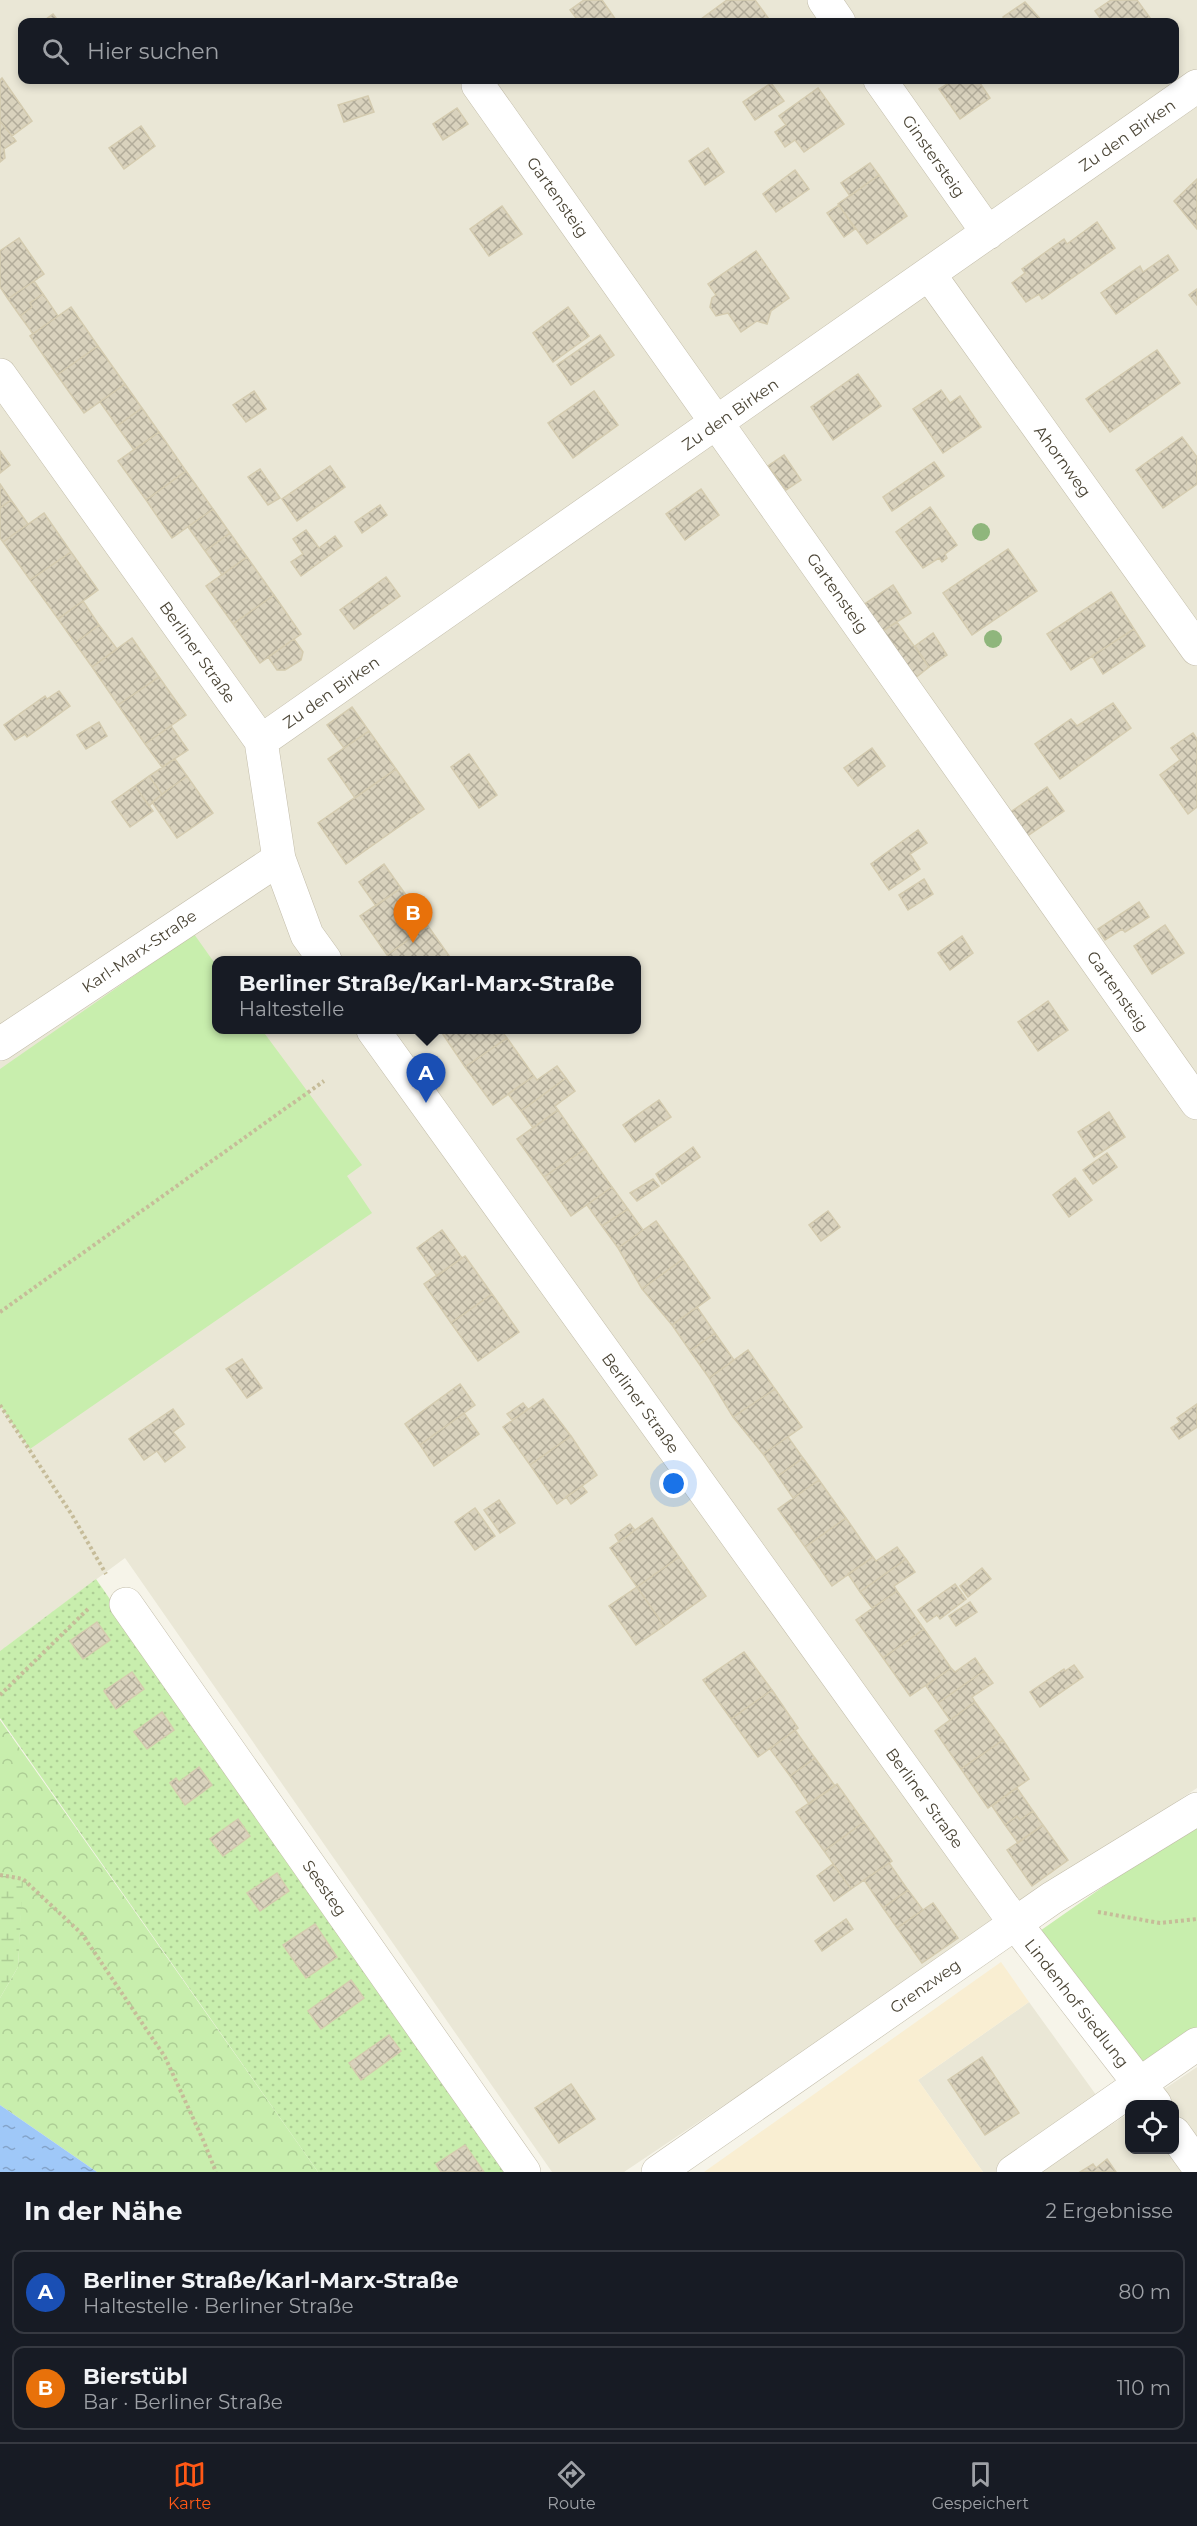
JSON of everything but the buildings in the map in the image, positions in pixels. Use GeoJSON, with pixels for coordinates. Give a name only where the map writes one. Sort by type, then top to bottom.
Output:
{"type":"FeatureCollection","features":[{"type":"Feature","properties":{"kind":"street"},"geometry":{"type":"LineString","coordinates":[[824,0],[836,18]]}},
{"type":"Feature","properties":{"kind":"street","name":"Ginstersteig"},"geometry":{"type":"LineString","coordinates":[[883,84],[988,233]]}},
{"type":"Feature","properties":{"kind":"street","name":"Gartensteig"},"geometry":{"type":"LineString","coordinates":[[478,85],[1197,1103]]}},
{"type":"Feature","properties":{"kind":"street","name":"Zu den Birken"},"geometry":{"type":"LineString","coordinates":[[261,741],[1197,86]]}},
{"type":"Feature","properties":{"kind":"street","name":"Ahornweg"},"geometry":{"type":"LineString","coordinates":[[929,274],[1197,649]]}},
{"type":"Feature","properties":{"kind":"street","name":"Berliner Straße"},"geometry":{"type":"LineString","coordinates":[[0,375],[261,741],[279,859],[307,935],[322,956]]}},
{"type":"Feature","properties":{"kind":"street","name":"Karl-Marx-Straße"},"geometry":{"type":"LineString","coordinates":[[0,1044],[279,859]]}},
{"type":"Feature","properties":{"kind":"street","name":"Berliner Straße"},"geometry":{"type":"LineString","coordinates":[[377,1034],[1015,1923]]}},
{"type":"Feature","properties":{"kind":"street","name":"Seesteg"},"geometry":{"type":"LineString","coordinates":[[111,1603],[524,2172]]}},
{"type":"Feature","properties":{"kind":"street","name":"Grenzweg"},"geometry":{"type":"LineString","coordinates":[[658,2172],[1052,1898],[1197,1809]]}},
{"type":"Feature","properties":{"kind":"street","name":"Lindenhof Siedlung"},"geometry":{"type":"LineString","coordinates":[[1013,2172],[1147,2093],[1015,1923]]}},
{"type":"Feature","properties":{"kind":"street"},"geometry":{"type":"LineString","coordinates":[[1147,2093],[1197,2044]]}},
{"type":"Feature","properties":{"kind":"street"},"geometry":{"type":"LineString","coordinates":[[1179,2140],[1197,2165]]}},
{"type":"Feature","properties":{"kind":"path"},"geometry":{"type":"LineString","coordinates":[[0,1312],[324,1081]]}},
{"type":"Feature","properties":{"kind":"path"},"geometry":{"type":"LineString","coordinates":[[0,1404],[72,1515],[106,1576]]}},
{"type":"Feature","properties":{"kind":"path"},"geometry":{"type":"LineString","coordinates":[[0,1695],[111,1603]]}},
{"type":"Feature","properties":{"kind":"path"},"geometry":{"type":"LineString","coordinates":[[0,1875],[23,1879],[82,1934],[165,2057],[216,2172]]}},
{"type":"Feature","properties":{"kind":"path"},"geometry":{"type":"LineString","coordinates":[[1052,1898],[1101,1913],[1160,1923],[1197,1919]]}},
{"type":"Feature","properties":{"kind":"shaded area"},"geometry":{"type":"Polygon","coordinates":[[[0,0],[1197,0],[1197,1788],[624,2172],[552,2172],[125,1558],[0,1651],[0,0]]]}},
{"type":"Feature","properties":{"kind":"shaded area"},"geometry":{"type":"Polygon","coordinates":[[[1001,1962],[1029,2002],[918,2080],[983,2172],[704,2172],[1001,1962]]]}},
{"type":"Feature","properties":{"kind":"shaded area"},"geometry":{"type":"Polygon","coordinates":[[[1029,2002],[1099,2099],[1108,2127],[1125,2116],[1125,2154],[1179,2154],[1179,2100],[1148,2100],[1197,2067],[1197,2172],[983,2172],[918,2080],[1029,2002]]]}},
{"type":"Feature","properties":{"kind":"green space"},"geometry":{"type":"Polygon","coordinates":[[[194,934],[212,959],[212,1034],[265,1034],[362,1165],[347,1176],[372,1213],[30,1449],[0,1405],[0,1069],[194,934]]]}},
{"type":"Feature","properties":{"kind":"green space"},"geometry":{"type":"Polygon","coordinates":[[[96,1579],[506,2172],[318,2172],[0,1718],[0,1651],[96,1579]]]}},
{"type":"Feature","properties":{"kind":"green space"},"geometry":{"type":"Polygon","coordinates":[[[0,1720],[318,2172],[97,2172],[0,2105],[0,1998],[18,1967],[22,1879],[0,1875],[0,1720]]]}},
{"type":"Feature","properties":{"kind":"green space"},"geometry":{"type":"Polygon","coordinates":[[[1197,1821],[1197,2034],[1134,2078],[1027,1940],[1197,1821]]]}},
{"type":"Feature","properties":{"kind":"green space"},"geometry":{"type":"Polygon","coordinates":[[[0,1875],[23,1879],[18,1967],[0,1998],[0,1875]]]}},
{"type":"Feature","properties":{"kind":"water"},"geometry":{"type":"Polygon","coordinates":[[[0,2105],[97,2172],[0,2172],[0,2105]]]}},
{"type":"Feature","properties":{"kind":"place","name":"Bierstübl"},"geometry":{"type":"Point","coordinates":[413,943]}},
{"type":"Feature","properties":{"kind":"place","name":"Berliner Straße/Karl-Marx-Straße"},"geometry":{"type":"Point","coordinates":[426,1103]}}]}
